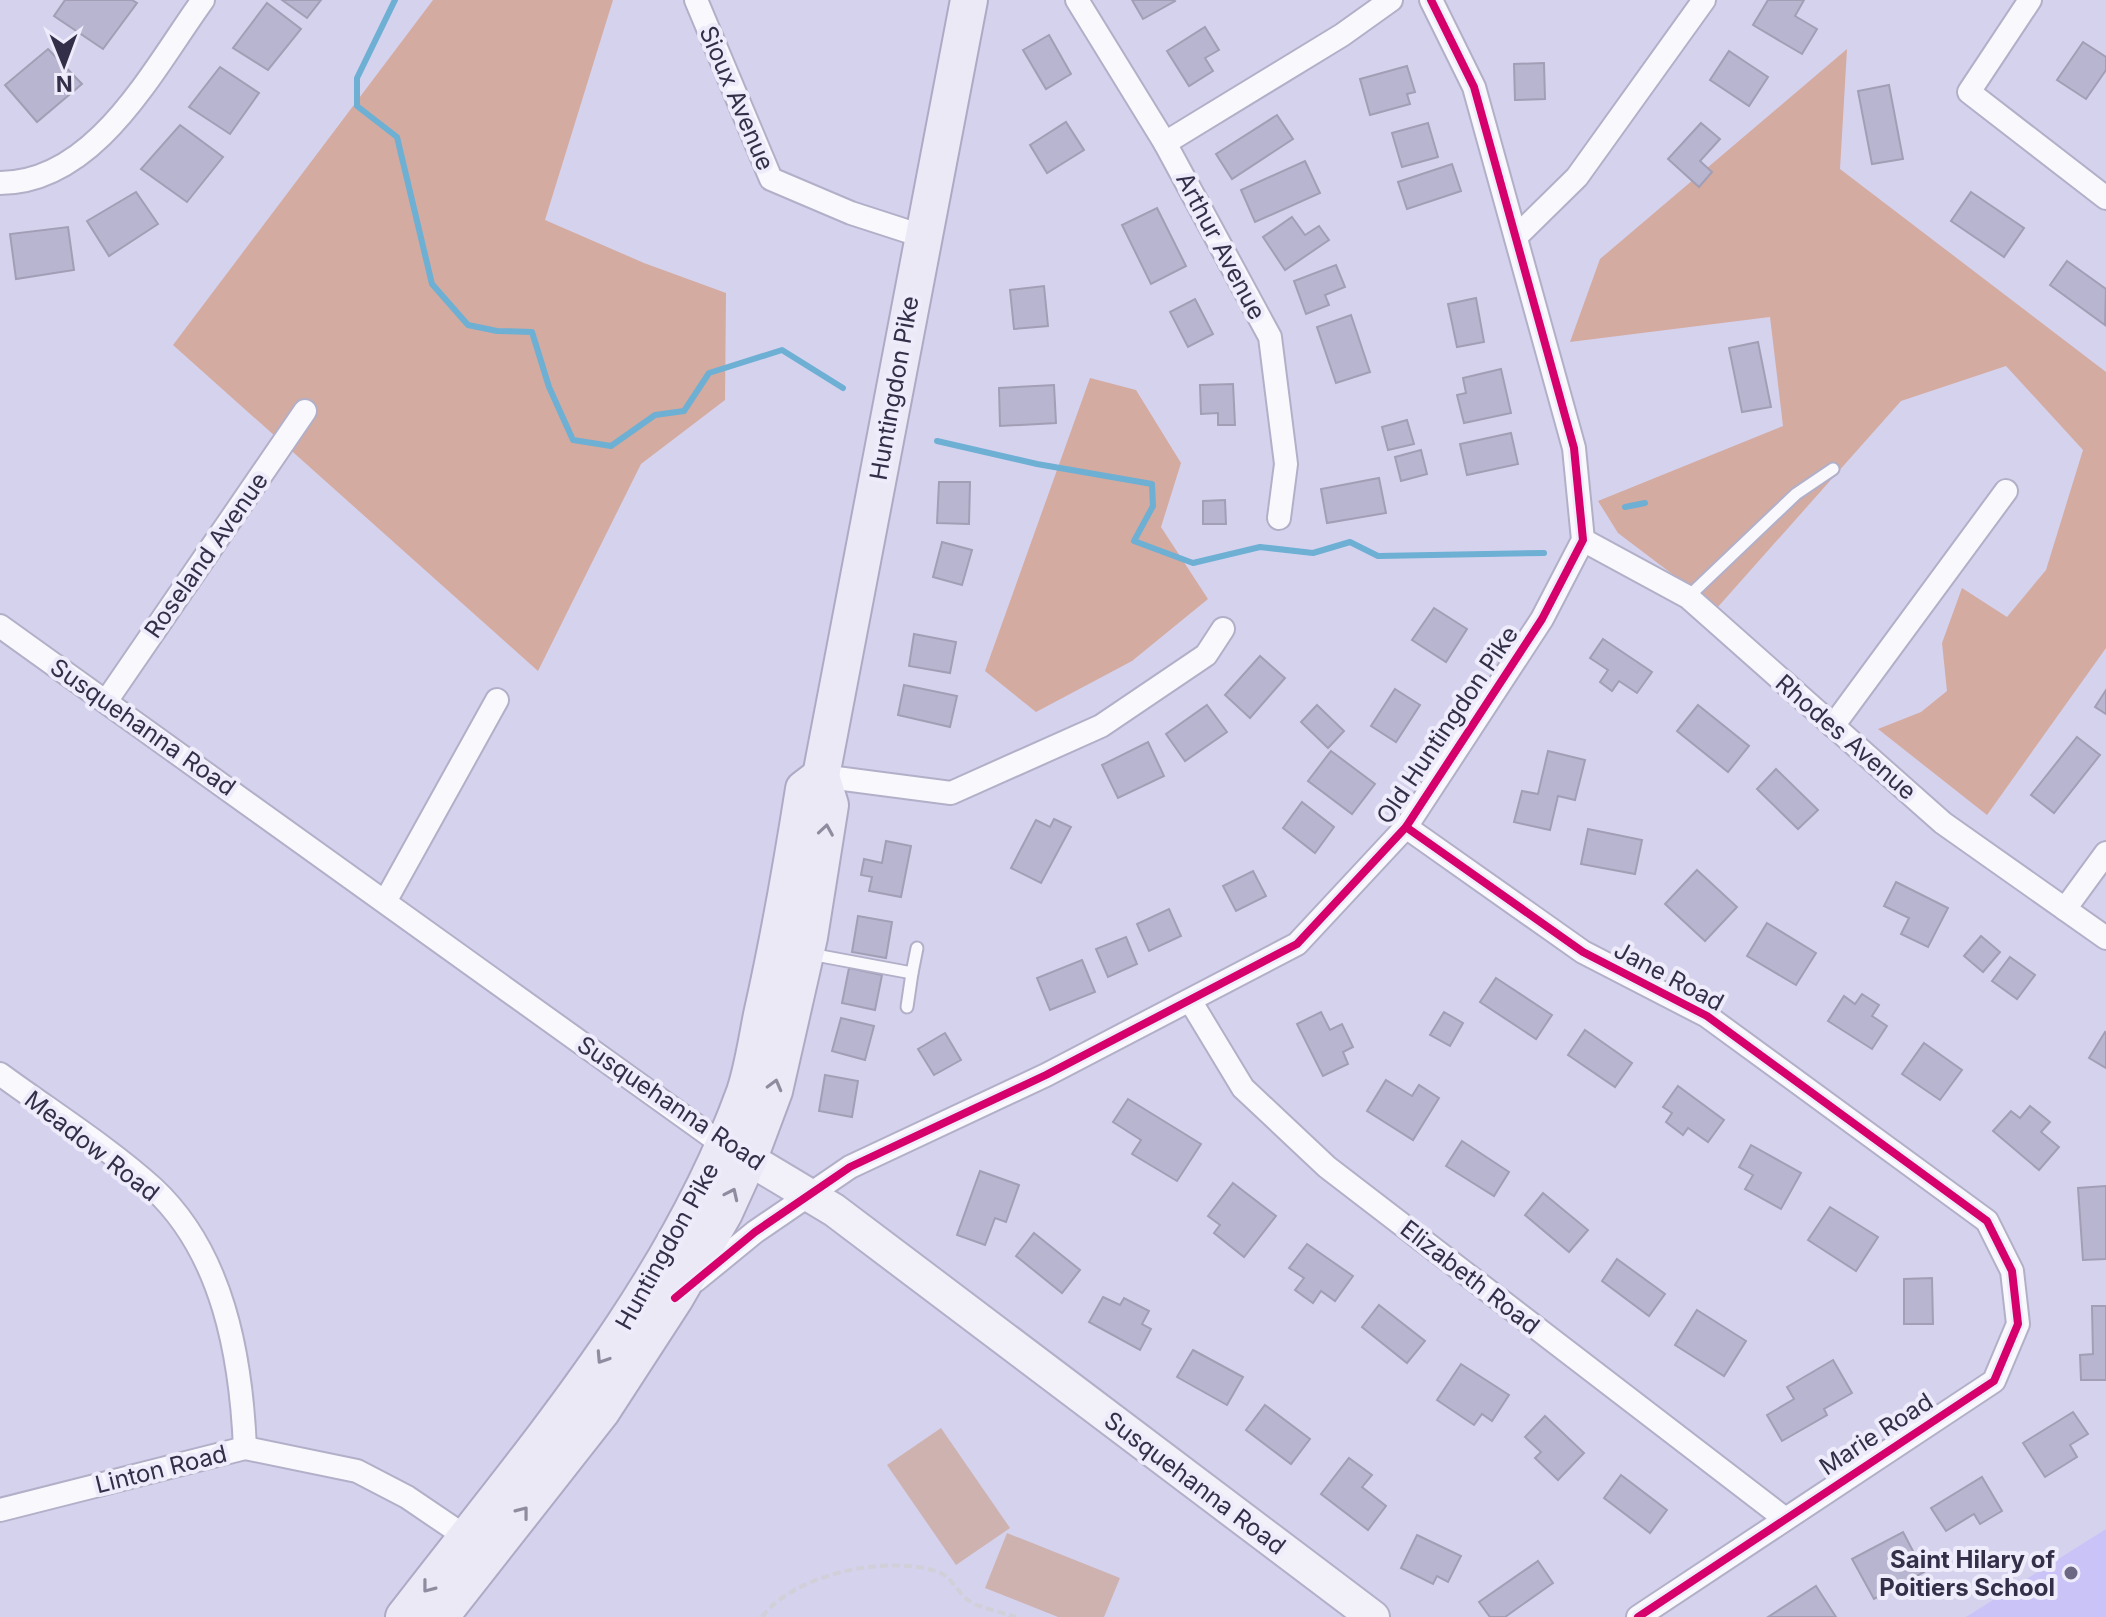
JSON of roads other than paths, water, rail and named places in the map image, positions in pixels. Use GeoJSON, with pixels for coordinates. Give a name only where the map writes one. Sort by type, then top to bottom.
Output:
{"type":"FeatureCollection","features":[{"type":"Feature","properties":{"kind":"main road","name":"Huntingdon Pike"},"geometry":{"type":"LineString","coordinates":[[440,1617],[475,1549],[613,1341],[699,1199],[736,1151],[774,1091],[806,953],[830,805],[821,776],[969,0]]}},
{"type":"Feature","properties":{"kind":"main road","name":"Huntingdon Pike"},"geometry":{"type":"LineString","coordinates":[[404,1617],[475,1549],[601,1412],[675,1298],[724,1213],[745,1090],[780,936],[804,789],[821,776]]}},
{"type":"Feature","properties":{"kind":"main road","name":"Susquehanna Road"},"geometry":{"type":"LineString","coordinates":[[736,1151],[809,1193],[1373,1617]]}},
{"type":"Feature","properties":{"kind":"street"},"geometry":{"type":"LineString","coordinates":[[0,183],[21,183],[59,170],[104,136],[203,0]]}},
{"type":"Feature","properties":{"kind":"street","name":"Sioux Avenue"},"geometry":{"type":"LineString","coordinates":[[696,0],[771,179],[851,213],[922,236]]}},
{"type":"Feature","properties":{"kind":"street","name":"Arthur Avenue"},"geometry":{"type":"LineString","coordinates":[[1077,0],[1165,143],[1270,337],[1286,464],[1279,518]]}},
{"type":"Feature","properties":{"kind":"street"},"geometry":{"type":"LineString","coordinates":[[1165,143],[1342,35],[1391,0]]}},
{"type":"Feature","properties":{"kind":"street"},"geometry":{"type":"LineString","coordinates":[[1431,0],[1474,87],[1574,448],[1583,540]]}},
{"type":"Feature","properties":{"kind":"street"},"geometry":{"type":"LineString","coordinates":[[1516,237],[1577,177],[1704,0]]}},
{"type":"Feature","properties":{"kind":"street"},"geometry":{"type":"LineString","coordinates":[[2030,0],[1988,58],[1969,92],[2106,198]]}},
{"type":"Feature","properties":{"kind":"street","name":"Roseland Avenue"},"geometry":{"type":"LineString","coordinates":[[107,700],[305,411]]}},
{"type":"Feature","properties":{"kind":"street"},"geometry":{"type":"LineString","coordinates":[[1833,726],[2006,491]]}},
{"type":"Feature","properties":{"kind":"street","name":"Rhodes Avenue"},"geometry":{"type":"LineString","coordinates":[[1583,540],[1688,597],[1943,823],[2106,938]]}},
{"type":"Feature","properties":{"kind":"street","name":"Old Huntingdon Pike"},"geometry":{"type":"LineString","coordinates":[[675,1298],[755,1232],[850,1167],[1191,1002],[1297,944],[1406,827],[1542,619],[1583,540]]}},
{"type":"Feature","properties":{"kind":"street","name":"Susquehanna Road"},"geometry":{"type":"LineString","coordinates":[[0,626],[736,1151]]}},
{"type":"Feature","properties":{"kind":"street"},"geometry":{"type":"LineString","coordinates":[[821,776],[951,793],[1101,726],[1206,655],[1223,629]]}},
{"type":"Feature","properties":{"kind":"street"},"geometry":{"type":"LineString","coordinates":[[386,900],[497,700]]}},
{"type":"Feature","properties":{"kind":"street","name":"Jane Road"},"geometry":{"type":"LineString","coordinates":[[1406,827],[1583,952],[1707,1016],[1987,1221]]}},
{"type":"Feature","properties":{"kind":"street"},"geometry":{"type":"LineString","coordinates":[[2065,909],[2106,853]]}},
{"type":"Feature","properties":{"kind":"street","name":"Elizabeth Road"},"geometry":{"type":"LineString","coordinates":[[1191,1002],[1243,1088],[1327,1167],[1784,1518]]}},
{"type":"Feature","properties":{"kind":"street","name":"Meadow Road"},"geometry":{"type":"LineString","coordinates":[[0,1074],[153,1188],[191,1232],[219,1285],[242,1394],[245,1448]]}},
{"type":"Feature","properties":{"kind":"street","name":"Marie Road"},"geometry":{"type":"LineString","coordinates":[[1638,1617],[1994,1381],[2018,1324],[2012,1271],[1987,1221]]}},
{"type":"Feature","properties":{"kind":"street","name":"Linton Road"},"geometry":{"type":"LineString","coordinates":[[0,1510],[245,1448],[357,1471],[407,1497],[475,1549]]}},
{"type":"Feature","properties":{"kind":"lane"},"geometry":{"type":"LineString","coordinates":[[1688,597],[1796,494],[1833,469]]}},
{"type":"Feature","properties":{"kind":"lane"},"geometry":{"type":"LineString","coordinates":[[907,1007],[917,948]]}},
{"type":"Feature","properties":{"kind":"lane"},"geometry":{"type":"LineString","coordinates":[[806,953],[912,973]]}},
{"type":"Feature","properties":{"kind":"waterway"},"geometry":{"type":"LineString","coordinates":[[395,0],[357,78],[357,106],[397,137],[432,284],[468,325],[497,331],[532,332],[549,387],[573,440],[611,446],[655,415],[684,411],[709,373],[782,350],[843,388]]}},
{"type":"Feature","properties":{"kind":"waterway"},"geometry":{"type":"LineString","coordinates":[[937,441],[1037,464],[1152,484],[1153,506],[1134,541],[1193,563],[1260,547],[1313,553],[1350,542],[1378,556],[1544,553]]}},
{"type":"Feature","properties":{"kind":"waterway"},"geometry":{"type":"LineString","coordinates":[[1625,507],[1645,503]]}},
{"type":"Feature","properties":{"kind":"place","name":"Saint Hilary of Poitiers School"},"geometry":{"type":"Point","coordinates":[2071,1573]}}]}
